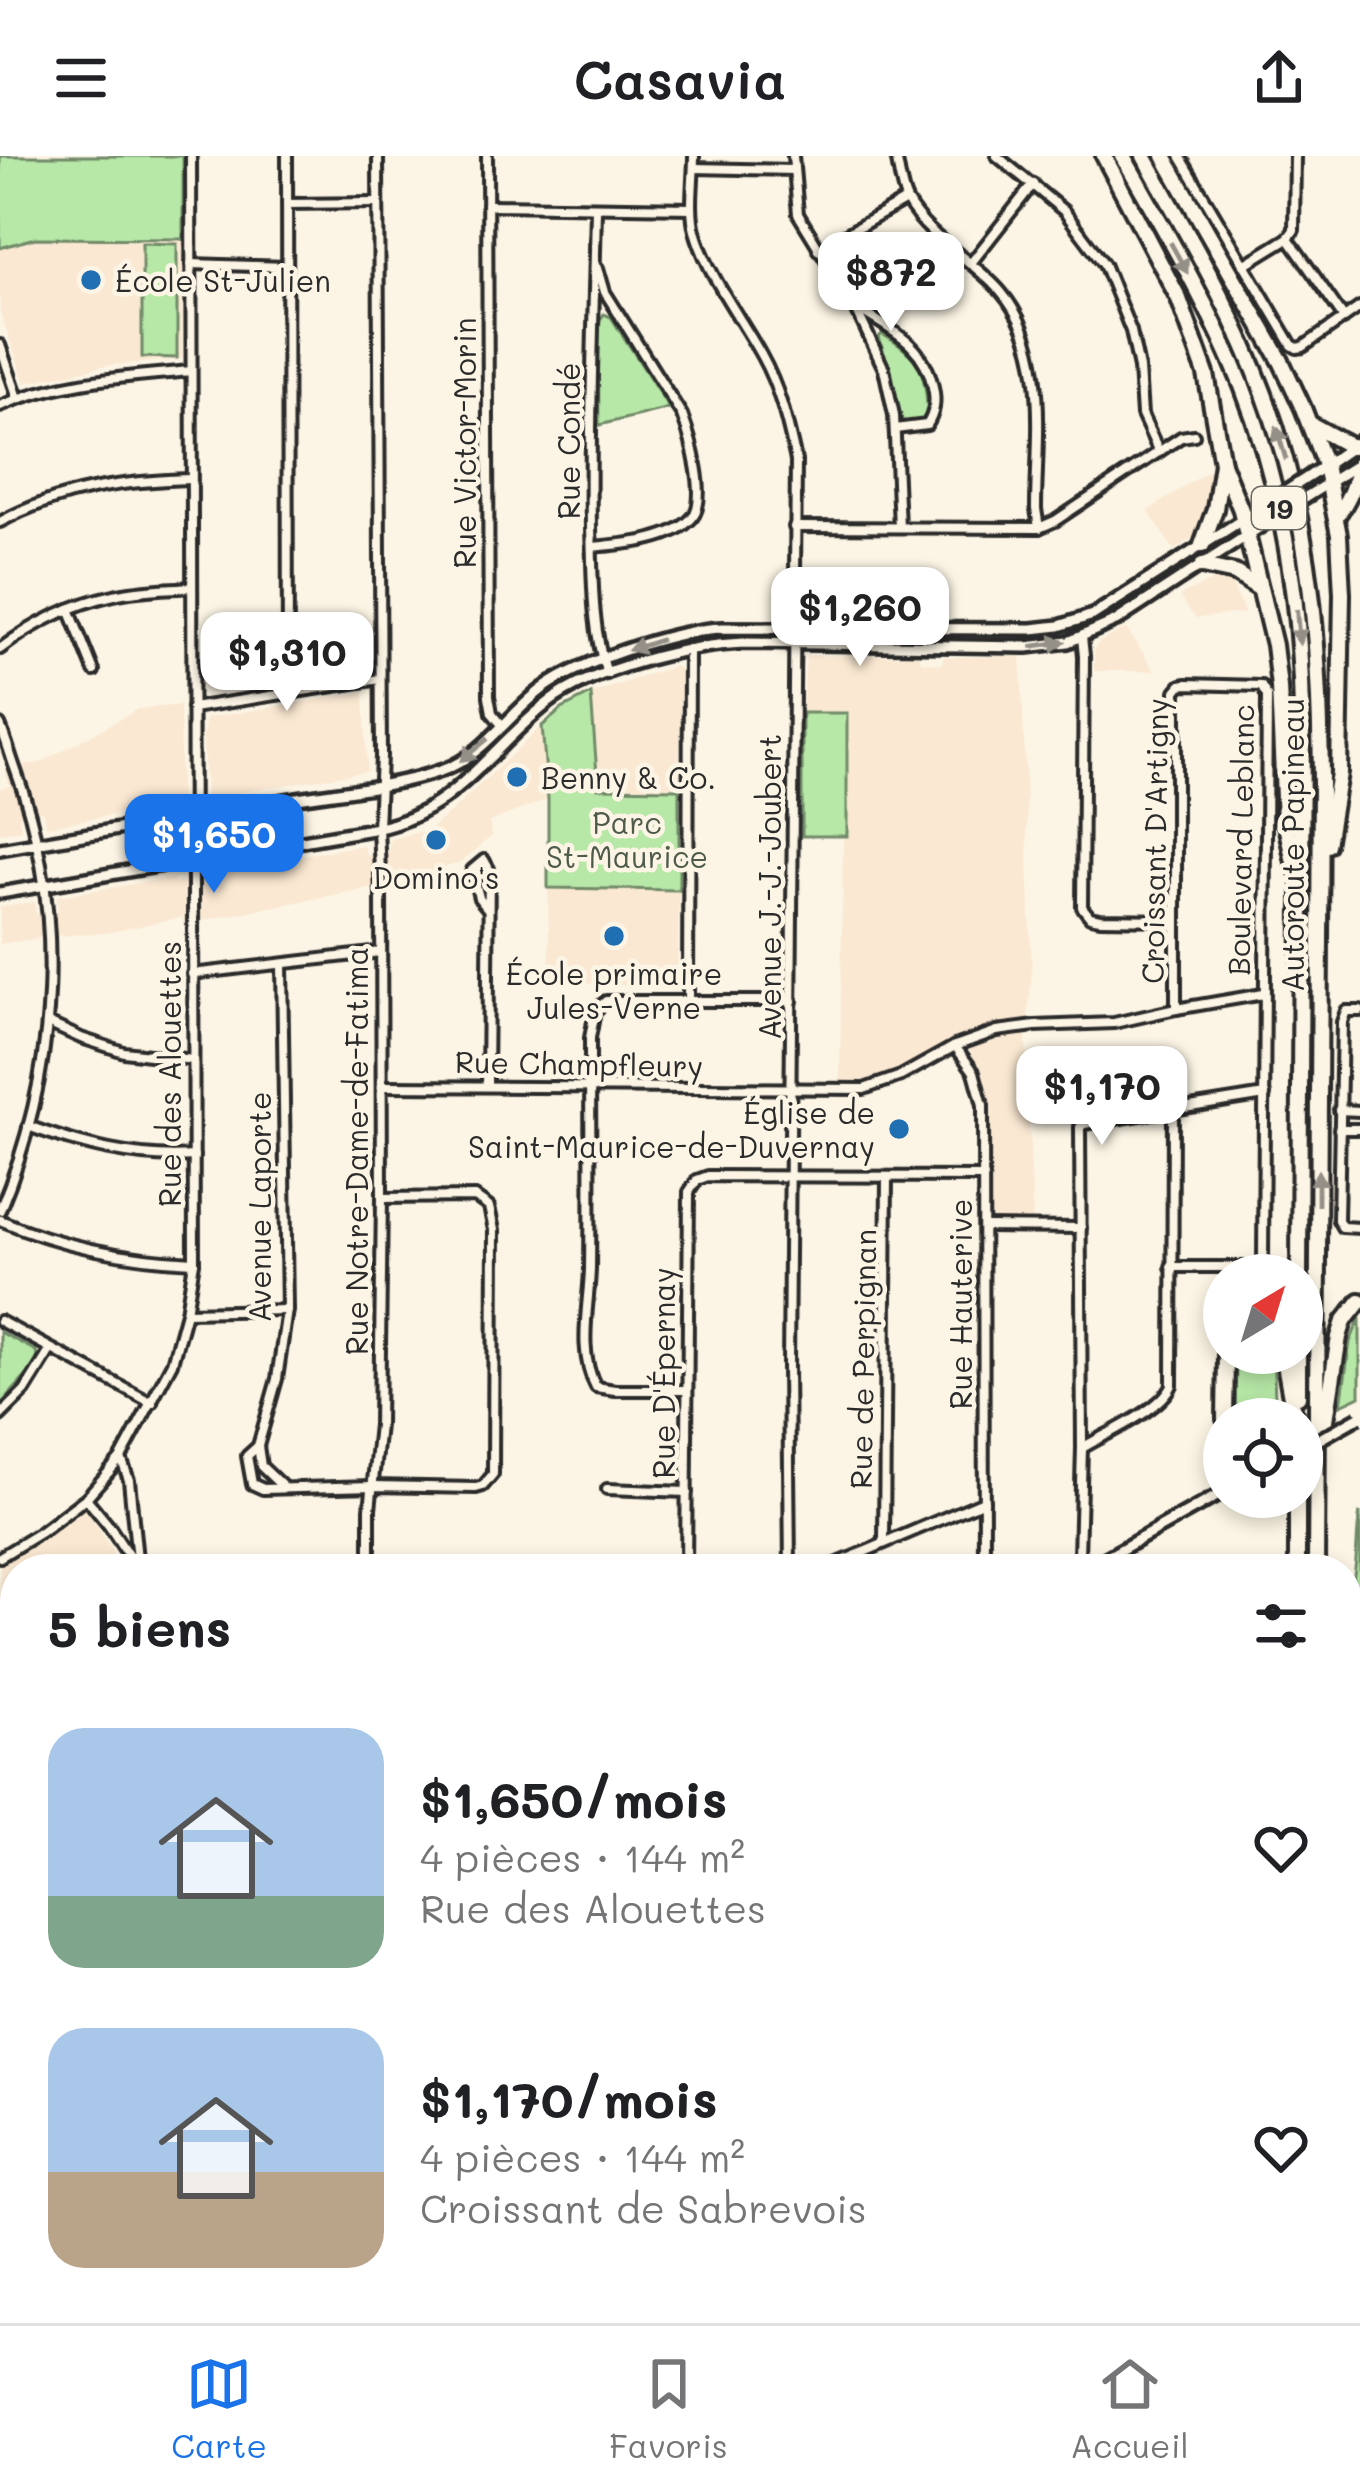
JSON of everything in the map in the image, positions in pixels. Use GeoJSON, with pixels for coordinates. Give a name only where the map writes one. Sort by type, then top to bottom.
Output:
{"type":"FeatureCollection","features":[{"type":"Feature","properties":{"kind":"highway"},"geometry":{"type":"LineString","coordinates":[[1104,156],[1175,289],[1209,387],[1222,463],[1243,519],[1277,663],[1285,820],[1301,893]]}},
{"type":"Feature","properties":{"kind":"highway","name":"Autoroute Papineau"},"geometry":{"type":"LineString","coordinates":[[1123,156],[1233,366],[1265,452],[1294,584],[1300,644],[1299,1254]]}},
{"type":"Feature","properties":{"kind":"highway","name":"Autoroute Papineau"},"geometry":{"type":"LineString","coordinates":[[1144,156],[1219,293],[1269,407],[1296,496],[1310,573],[1318,646],[1321,783],[1317,1398]]}},
{"type":"Feature","properties":{"kind":"highway"},"geometry":{"type":"LineString","coordinates":[[1164,156],[1270,340],[1310,424],[1325,465],[1322,486],[1336,517],[1342,594],[1339,773],[1319,892]]}},
{"type":"Feature","properties":{"kind":"highway"},"geometry":{"type":"LineString","coordinates":[[1310,424],[1356,444]]}},
{"type":"Feature","properties":{"kind":"highway"},"geometry":{"type":"LineString","coordinates":[[1202,545],[1215,509],[1222,463]]}},
{"type":"Feature","properties":{"kind":"highway"},"geometry":{"type":"LineString","coordinates":[[1336,517],[1357,478],[1359,463]]}},
{"type":"Feature","properties":{"kind":"highway"},"geometry":{"type":"LineString","coordinates":[[1202,566],[1234,573],[1260,589]]}},
{"type":"Feature","properties":{"kind":"highway"},"geometry":{"type":"LineString","coordinates":[[1323,1436],[1339,1337],[1360,1301]]}},
{"type":"Feature","properties":{"kind":"highway"},"geometry":{"type":"LineString","coordinates":[[1297,1518],[1297,1554]]}},
{"type":"Feature","properties":{"kind":"highway","name":"Autoroute Papineau"},"geometry":{"type":"LineString","coordinates":[[1316,1554],[1317,1518]]}},
{"type":"Feature","properties":{"kind":"street","name":"Rue des Alouettes"},"geometry":{"type":"LineString","coordinates":[[5,1554],[86,1498],[121,1458],[172,1364],[187,1312],[194,1262],[191,156]]}},
{"type":"Feature","properties":{"kind":"street"},"geometry":{"type":"LineString","coordinates":[[287,156],[288,691]]}},
{"type":"Feature","properties":{"kind":"street","name":"Rue Notre-Dame-de-Fatima"},"geometry":{"type":"LineString","coordinates":[[370,1554],[379,1425],[383,1086],[377,828],[378,156]]}},
{"type":"Feature","properties":{"kind":"street","name":"Rue Victor-Morin"},"geometry":{"type":"LineString","coordinates":[[487,156],[489,696],[492,713],[502,725]]}},
{"type":"Feature","properties":{"kind":"street","name":"Avenue J.-J.-Joubert"},"geometry":{"type":"LineString","coordinates":[[694,156],[695,230],[718,285],[777,387],[796,461],[790,1554]]}},
{"type":"Feature","properties":{"kind":"street"},"geometry":{"type":"LineString","coordinates":[[793,156],[798,214],[855,307],[884,369],[894,415],[899,527]]}},
{"type":"Feature","properties":{"kind":"street"},"geometry":{"type":"LineString","coordinates":[[896,156],[906,200],[931,230],[1002,292],[1031,351],[1039,528]]}},
{"type":"Feature","properties":{"kind":"street"},"geometry":{"type":"LineString","coordinates":[[997,156],[1049,196],[1079,228],[1113,282],[1134,341],[1144,423],[1159,452]]}},
{"type":"Feature","properties":{"kind":"street"},"geometry":{"type":"LineString","coordinates":[[1180,156],[1286,338],[1298,348],[1360,307]]}},
{"type":"Feature","properties":{"kind":"street"},"geometry":{"type":"LineString","coordinates":[[1244,265],[1288,238],[1295,227],[1295,156]]}},
{"type":"Feature","properties":{"kind":"street"},"geometry":{"type":"LineString","coordinates":[[694,168],[793,170]]}},
{"type":"Feature","properties":{"kind":"street"},"geometry":{"type":"LineString","coordinates":[[970,263],[1033,184]]}},
{"type":"Feature","properties":{"kind":"street"},"geometry":{"type":"LineString","coordinates":[[818,250],[906,200]]}},
{"type":"Feature","properties":{"kind":"street"},"geometry":{"type":"LineString","coordinates":[[287,204],[378,203]]}},
{"type":"Feature","properties":{"kind":"street"},"geometry":{"type":"LineString","coordinates":[[487,205],[692,208]]}},
{"type":"Feature","properties":{"kind":"street","name":"Rue Condé"},"geometry":{"type":"LineString","coordinates":[[596,206],[590,479],[594,620],[607,674]]}},
{"type":"Feature","properties":{"kind":"street"},"geometry":{"type":"LineString","coordinates":[[1288,238],[1344,318]]}},
{"type":"Feature","properties":{"kind":"street"},"geometry":{"type":"LineString","coordinates":[[592,547],[666,533],[692,519],[699,490],[682,415],[605,292],[595,257]]}},
{"type":"Feature","properties":{"kind":"street"},"geometry":{"type":"LineString","coordinates":[[191,264],[287,267]]}},
{"type":"Feature","properties":{"kind":"street"},"geometry":{"type":"LineString","coordinates":[[855,307],[906,340],[928,364],[935,396],[932,419],[927,425],[895,429]]}},
{"type":"Feature","properties":{"kind":"street"},"geometry":{"type":"LineString","coordinates":[[0,345],[18,398]]}},
{"type":"Feature","properties":{"kind":"street"},"geometry":{"type":"LineString","coordinates":[[0,406],[105,378],[191,371]]}},
{"type":"Feature","properties":{"kind":"street"},"geometry":{"type":"LineString","coordinates":[[794,526],[1039,528],[1181,437],[1194,435]]}},
{"type":"Feature","properties":{"kind":"street"},"geometry":{"type":"LineString","coordinates":[[0,849],[380,784],[450,767],[546,685],[570,671],[700,629],[1055,627],[1076,622],[1109,607],[1356,444]]}},
{"type":"Feature","properties":{"kind":"street"},"geometry":{"type":"LineString","coordinates":[[0,893],[408,821],[431,809],[567,690],[689,649],[721,644],[1027,647],[1082,638],[1125,616],[1359,463]]}},
{"type":"Feature","properties":{"kind":"street"},"geometry":{"type":"LineString","coordinates":[[0,522],[87,490],[133,481],[191,479]]}},
{"type":"Feature","properties":{"kind":"street"},"geometry":{"type":"LineString","coordinates":[[0,650],[69,609],[117,594],[192,586]]}},
{"type":"Feature","properties":{"kind":"street"},"geometry":{"type":"LineString","coordinates":[[69,609],[94,671]]}},
{"type":"Feature","properties":{"kind":"street"},"geometry":{"type":"LineString","coordinates":[[1082,638],[1082,907],[1090,917],[1100,919],[1174,920]]}},
{"type":"Feature","properties":{"kind":"street"},"geometry":{"type":"LineString","coordinates":[[688,1001],[689,649]]}},
{"type":"Feature","properties":{"kind":"street"},"geometry":{"type":"LineString","coordinates":[[192,708],[380,679]]}},
{"type":"Feature","properties":{"kind":"street","name":"Croissant D'Artigny"},"geometry":{"type":"LineString","coordinates":[[1176,1009],[1176,691],[1186,684],[1263,687]]}},
{"type":"Feature","properties":{"kind":"street","name":"Boulevard Leblanc"},"geometry":{"type":"LineString","coordinates":[[1171,1267],[1262,1263],[1267,696],[1263,687]]}},
{"type":"Feature","properties":{"kind":"street"},"geometry":{"type":"LineString","coordinates":[[0,725],[37,843],[50,935],[47,1023],[28,1126],[0,1210]]}},
{"type":"Feature","properties":{"kind":"street"},"geometry":{"type":"LineString","coordinates":[[487,1085],[489,869],[484,860],[472,870],[478,898],[488,909]]}},
{"type":"Feature","properties":{"kind":"street"},"geometry":{"type":"LineString","coordinates":[[192,974],[381,952]]}},
{"type":"Feature","properties":{"kind":"street","name":"Avenue Laporte"},"geometry":{"type":"LineString","coordinates":[[282,964],[287,1310],[277,1378],[258,1447],[247,1456],[252,1484],[284,1488]]}},
{"type":"Feature","properties":{"kind":"street","name":"Rue Champfleury"},"geometry":{"type":"LineString","coordinates":[[383,1086],[864,1088],[997,1031],[1114,1023],[1263,994]]}},
{"type":"Feature","properties":{"kind":"street"},"geometry":{"type":"LineString","coordinates":[[687,1390],[615,1390],[596,1387],[590,1376],[586,1349],[590,1038],[595,1011],[606,1001],[792,1001]]}},
{"type":"Feature","properties":{"kind":"street"},"geometry":{"type":"LineString","coordinates":[[1358,1011],[1346,1011],[1342,1018],[1339,1223],[1360,1228]]}},
{"type":"Feature","properties":{"kind":"street"},"geometry":{"type":"LineString","coordinates":[[47,1023],[124,1052],[193,1060]]}},
{"type":"Feature","properties":{"kind":"street","name":"Rue Hauterive"},"geometry":{"type":"LineString","coordinates":[[955,1046],[974,1072],[983,1105],[984,1554]]}},
{"type":"Feature","properties":{"kind":"street"},"geometry":{"type":"LineString","coordinates":[[1079,1554],[1080,1127],[1264,1095]]}},
{"type":"Feature","properties":{"kind":"street"},"geometry":{"type":"LineString","coordinates":[[1082,1448],[1155,1405],[1172,1385],[1173,1109]]}},
{"type":"Feature","properties":{"kind":"street"},"geometry":{"type":"LineString","coordinates":[[1340,1110],[1360,1111]]}},
{"type":"Feature","properties":{"kind":"street"},"geometry":{"type":"LineString","coordinates":[[28,1126],[121,1153],[194,1156]]}},
{"type":"Feature","properties":{"kind":"street"},"geometry":{"type":"LineString","coordinates":[[1339,1130],[1360,1129]]}},
{"type":"Feature","properties":{"kind":"street","name":"Rue D'Épernay"},"geometry":{"type":"LineString","coordinates":[[686,1554],[688,1192],[697,1180],[709,1176],[790,1177]]}},
{"type":"Feature","properties":{"kind":"street"},"geometry":{"type":"LineString","coordinates":[[790,1177],[985,1178]]}},
{"type":"Feature","properties":{"kind":"street","name":"Rue de Perpignan"},"geometry":{"type":"LineString","coordinates":[[884,1542],[887,1178]]}},
{"type":"Feature","properties":{"kind":"street"},"geometry":{"type":"LineString","coordinates":[[258,1447],[261,1466],[284,1488],[476,1488],[493,1474],[494,1230],[489,1208],[476,1197],[382,1198]]}},
{"type":"Feature","properties":{"kind":"street"},"geometry":{"type":"LineString","coordinates":[[0,1220],[29,1233],[107,1254],[194,1262]]}},
{"type":"Feature","properties":{"kind":"street"},"geometry":{"type":"LineString","coordinates":[[985,1227],[1081,1228]]}},
{"type":"Feature","properties":{"kind":"street"},"geometry":{"type":"LineString","coordinates":[[187,1312],[287,1310]]}},
{"type":"Feature","properties":{"kind":"street"},"geometry":{"type":"LineString","coordinates":[[0,1321],[152,1403]]}},
{"type":"Feature","properties":{"kind":"street"},"geometry":{"type":"LineString","coordinates":[[0,1416],[26,1391],[52,1349]]}},
{"type":"Feature","properties":{"kind":"street"},"geometry":{"type":"LineString","coordinates":[[1323,1437],[1359,1416]]}},
{"type":"Feature","properties":{"kind":"street"},"geometry":{"type":"LineString","coordinates":[[121,1458],[129,1480],[136,1554]]}},
{"type":"Feature","properties":{"kind":"street"},"geometry":{"type":"LineString","coordinates":[[607,1489],[686,1492]]}},
{"type":"Feature","properties":{"kind":"street"},"geometry":{"type":"LineString","coordinates":[[86,1498],[128,1554]]}},
{"type":"Feature","properties":{"kind":"street"},"geometry":{"type":"LineString","coordinates":[[857,1554],[984,1502]]}},
{"type":"Feature","properties":{"kind":"street"},"geometry":{"type":"LineString","coordinates":[[1111,1554],[1203,1504]]}},
{"type":"Feature","properties":{"kind":"shaded area","name":"École St-Julien"},"geometry":{"type":"Polygon","coordinates":[[[35,238],[183,239],[182,358],[103,366],[25,383],[0,312],[0,248],[35,238]]]}},
{"type":"Feature","properties":{"kind":"shaded area"},"geometry":{"type":"Polygon","coordinates":[[[1212,468],[1201,528],[1174,550],[1148,511],[1212,468]]]}},
{"type":"Feature","properties":{"kind":"shaded area"},"geometry":{"type":"Polygon","coordinates":[[[1220,577],[1230,581],[1245,613],[1195,618],[1179,596],[1220,577]]]}},
{"type":"Feature","properties":{"kind":"shaded area"},"geometry":{"type":"Polygon","coordinates":[[[1126,628],[1155,671],[1094,671],[1094,649],[1099,642],[1126,628]]]}},
{"type":"Feature","properties":{"kind":"shaded area"},"geometry":{"type":"Polygon","coordinates":[[[918,655],[922,662],[941,664],[944,657],[1021,656],[1032,971],[1026,1039],[1033,1222],[991,1221],[990,1108],[965,1035],[887,1077],[840,1086],[847,714],[802,713],[806,656],[918,655]]]}},
{"type":"Feature","properties":{"kind":"shaded area"},"geometry":{"type":"Polygon","coordinates":[[[674,666],[681,670],[679,789],[598,788],[591,694],[674,666]]]}},
{"type":"Feature","properties":{"kind":"shaded area"},"geometry":{"type":"Polygon","coordinates":[[[364,692],[367,771],[206,798],[206,718],[364,692]]]}},
{"type":"Feature","properties":{"kind":"shaded area"},"geometry":{"type":"Polygon","coordinates":[[[180,705],[180,804],[47,826],[43,811],[19,816],[21,829],[0,833],[0,788],[10,786],[4,768],[40,763],[138,709],[180,705]]]}},
{"type":"Feature","properties":{"kind":"shaded area"},"geometry":{"type":"Polygon","coordinates":[[[542,726],[548,799],[489,822],[492,836],[459,863],[395,883],[183,924],[183,917],[107,933],[0,944],[0,907],[34,902],[36,914],[58,911],[57,896],[173,878],[175,883],[205,878],[208,871],[363,845],[366,855],[388,853],[390,839],[428,830],[542,726]]]}},
{"type":"Feature","properties":{"kind":"shaded area","name":"École primaire Jules-Verne"},"geometry":{"type":"Polygon","coordinates":[[[548,888],[679,890],[677,988],[550,981],[548,888]]]}},
{"type":"Feature","properties":{"kind":"shaded area"},"geometry":{"type":"Polygon","coordinates":[[[86,1509],[113,1554],[18,1554],[86,1509]]]}},
{"type":"Feature","properties":{"kind":"green space"},"geometry":{"type":"Polygon","coordinates":[[[0,156],[183,156],[183,239],[35,238],[0,248],[0,156]]]}},
{"type":"Feature","properties":{"kind":"green space"},"geometry":{"type":"Polygon","coordinates":[[[142,243],[177,244],[177,358],[142,357],[142,243]]]}},
{"type":"Feature","properties":{"kind":"green space"},"geometry":{"type":"Polygon","coordinates":[[[604,314],[611,317],[669,408],[599,425],[598,322],[604,314]]]}},
{"type":"Feature","properties":{"kind":"green space"},"geometry":{"type":"Polygon","coordinates":[[[882,334],[906,350],[919,367],[928,417],[922,421],[902,420],[879,337],[882,334]]]}},
{"type":"Feature","properties":{"kind":"green space","name":"Parc St-Maurice"},"geometry":{"type":"Polygon","coordinates":[[[591,694],[598,788],[679,789],[679,890],[548,888],[542,726],[591,694]]]}},
{"type":"Feature","properties":{"kind":"green space"},"geometry":{"type":"Polygon","coordinates":[[[802,713],[847,713],[847,836],[802,836],[802,713]]]}},
{"type":"Feature","properties":{"kind":"green space"},"geometry":{"type":"Polygon","coordinates":[[[1360,1318],[1360,1396],[1341,1405],[1350,1342],[1360,1318]]]}},
{"type":"Feature","properties":{"kind":"green space"},"geometry":{"type":"Polygon","coordinates":[[[0,1332],[36,1351],[38,1363],[0,1405],[0,1332]]]}},
{"type":"Feature","properties":{"kind":"green space"},"geometry":{"type":"Polygon","coordinates":[[[1236,1374],[1274,1374],[1275,1398],[1235,1398],[1236,1374]]]}},
{"type":"Feature","properties":{"kind":"place","name":"École St-Julien"},"geometry":{"type":"Point","coordinates":[91,280]}},
{"type":"Feature","properties":{"kind":"place","name":"Benny & Co."},"geometry":{"type":"Point","coordinates":[517,777]}},
{"type":"Feature","properties":{"kind":"place","name":"Domino's"},"geometry":{"type":"Point","coordinates":[436,840]}},
{"type":"Feature","properties":{"kind":"place","name":"École primaire Jules-Verne"},"geometry":{"type":"Point","coordinates":[614,936]}},
{"type":"Feature","properties":{"kind":"place","name":"Église de Saint-Maurice-de-Duvernay"},"geometry":{"type":"Point","coordinates":[899,1129]}}]}
